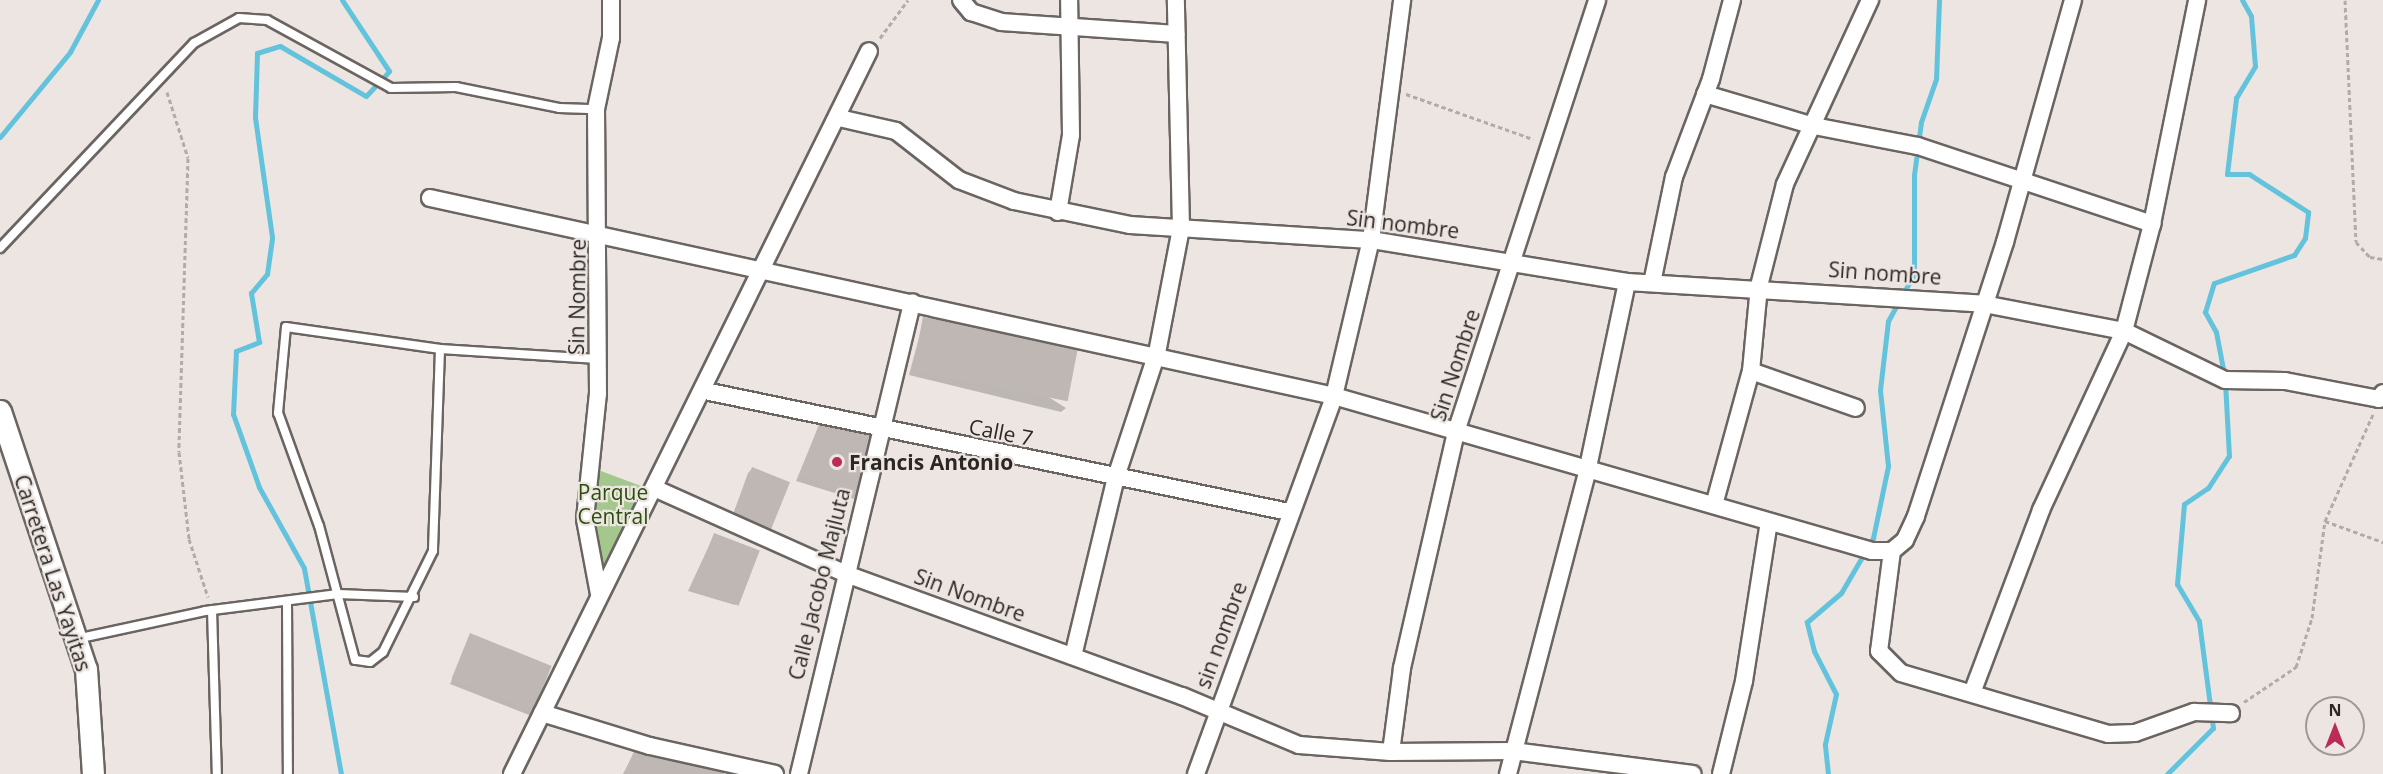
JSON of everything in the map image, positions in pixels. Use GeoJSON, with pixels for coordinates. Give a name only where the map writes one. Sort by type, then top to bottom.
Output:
{"type":"FeatureCollection","features":[{"type":"Feature","properties":{"kind":"street","name":"Sin Nombre"},"geometry":{"type":"LineString","coordinates":[[599,594],[585,519],[598,359],[601,234],[596,109],[611,38],[611,0]]}},
{"type":"Feature","properties":{"kind":"street"},"geometry":{"type":"LineString","coordinates":[[961,0],[971,12],[1001,22],[1177,34]]}},
{"type":"Feature","properties":{"kind":"street"},"geometry":{"type":"LineString","coordinates":[[1058,212],[1071,135],[1069,0]]}},
{"type":"Feature","properties":{"kind":"street"},"geometry":{"type":"LineString","coordinates":[[1072,656],[1116,477],[1157,353],[1180,228],[1176,0]]}},
{"type":"Feature","properties":{"kind":"street","name":"sin nombre"},"geometry":{"type":"LineString","coordinates":[[1196,774],[1289,512],[1334,396],[1371,240],[1393,90],[1402,0]]}},
{"type":"Feature","properties":{"kind":"street","name":"Sin Nombre"},"geometry":{"type":"LineString","coordinates":[[1391,752],[1402,668],[1456,432],[1597,0]]}},
{"type":"Feature","properties":{"kind":"street"},"geometry":{"type":"LineString","coordinates":[[1652,283],[1674,177],[1705,94],[1732,0]]}},
{"type":"Feature","properties":{"kind":"street"},"geometry":{"type":"LineString","coordinates":[[1714,505],[1751,371],[1759,286],[1785,184],[1814,126],[1870,0]]}},
{"type":"Feature","properties":{"kind":"street"},"geometry":{"type":"LineString","coordinates":[[430,198],[1157,353],[1334,396],[1587,472],[1714,505],[1872,551],[1892,551],[1905,540],[1916,516],[1984,304],[2073,0]]}},
{"type":"Feature","properties":{"kind":"street"},"geometry":{"type":"LineString","coordinates":[[1972,693],[2041,510],[2124,331],[2152,224],[2197,0]]}},
{"type":"Feature","properties":{"kind":"street"},"geometry":{"type":"LineString","coordinates":[[512,774],[599,594],[705,391],[839,118],[869,51]]}},
{"type":"Feature","properties":{"kind":"street"},"geometry":{"type":"LineString","coordinates":[[1705,94],[1814,126],[1918,146],[2020,177],[2152,224]]}},
{"type":"Feature","properties":{"kind":"street","name":"Sin nombre"},"geometry":{"type":"LineString","coordinates":[[839,118],[896,131],[959,180],[1058,212],[1180,228],[1371,240],[1627,282],[1759,286],[1984,304],[2124,331],[2225,380],[2285,381],[2381,396]]}},
{"type":"Feature","properties":{"kind":"street"},"geometry":{"type":"LineString","coordinates":[[1508,774],[1587,472],[1627,282]]}},
{"type":"Feature","properties":{"kind":"street","name":"Calle Jacobo Majluta"},"geometry":{"type":"LineString","coordinates":[[799,774],[912,302]]}},
{"type":"Feature","properties":{"kind":"street"},"geometry":{"type":"LineString","coordinates":[[1751,371],[1856,408]]}},
{"type":"Feature","properties":{"kind":"street","name":"Calle 7"},"geometry":{"type":"LineString","coordinates":[[705,391],[880,431],[1289,512]]}},
{"type":"Feature","properties":{"kind":"street","name":"Carretera Las Yayitas"},"geometry":{"type":"LineString","coordinates":[[0,411],[86,669],[93,774]]}},
{"type":"Feature","properties":{"kind":"street","name":"Sin Nombre"},"geometry":{"type":"LineString","coordinates":[[654,488],[846,574],[1072,656],[1299,745],[1391,752],[1513,751],[1693,774]]}},
{"type":"Feature","properties":{"kind":"street"},"geometry":{"type":"LineString","coordinates":[[1721,774],[1744,681],[1768,522]]}},
{"type":"Feature","properties":{"kind":"street"},"geometry":{"type":"LineString","coordinates":[[1892,551],[1879,651],[1901,673],[2108,734],[2135,733],[2194,712],[2231,713]]}},
{"type":"Feature","properties":{"kind":"street"},"geometry":{"type":"LineString","coordinates":[[542,713],[650,746],[775,774]]}},
{"type":"Feature","properties":{"kind":"lane"},"geometry":{"type":"LineString","coordinates":[[0,248],[159,77],[219,24],[239,18],[267,21],[391,88],[456,87],[559,108],[596,109]]}},
{"type":"Feature","properties":{"kind":"lane"},"geometry":{"type":"LineString","coordinates":[[440,349],[433,551],[414,597],[383,652],[370,662],[355,660],[338,594],[278,413],[286,327],[440,349],[598,359]]}},
{"type":"Feature","properties":{"kind":"lane"},"geometry":{"type":"LineString","coordinates":[[76,639],[212,610],[338,594],[414,597]]}},
{"type":"Feature","properties":{"kind":"lane"},"geometry":{"type":"LineString","coordinates":[[287,602],[288,774]]}},
{"type":"Feature","properties":{"kind":"lane"},"geometry":{"type":"LineString","coordinates":[[212,610],[217,774]]}},
{"type":"Feature","properties":{"kind":"path"},"geometry":{"type":"LineString","coordinates":[[869,51],[908,0]]}},
{"type":"Feature","properties":{"kind":"path"},"geometry":{"type":"LineString","coordinates":[[2345,0],[2356,242],[2370,257],[2383,259]]}},
{"type":"Feature","properties":{"kind":"path"},"geometry":{"type":"LineString","coordinates":[[159,77],[188,158],[179,452],[189,539],[212,610]]}},
{"type":"Feature","properties":{"kind":"path"},"geometry":{"type":"LineString","coordinates":[[1393,90],[1549,145]]}},
{"type":"Feature","properties":{"kind":"path"},"geometry":{"type":"LineString","coordinates":[[2231,713],[2296,668],[2312,618],[2325,521],[2381,396]]}},
{"type":"Feature","properties":{"kind":"path"},"geometry":{"type":"LineString","coordinates":[[2325,521],[2383,542]]}},
{"type":"Feature","properties":{"kind":"green space","name":"Parque Central"},"geometry":{"type":"Polygon","coordinates":[[[593,468],[649,489],[599,586],[587,518],[593,468]]]}},
{"type":"Feature","properties":{"kind":"building"},"geometry":{"type":"Polygon","coordinates":[[[923,317],[1078,347],[1068,401],[913,371],[923,317]]]}},
{"type":"Feature","properties":{"kind":"building","name":"Francis Antonio"},"geometry":{"type":"Polygon","coordinates":[[[820,422],[874,436],[860,496],[799,476],[820,422]]]}},
{"type":"Feature","properties":{"kind":"building"},"geometry":{"type":"Polygon","coordinates":[[[752,467],[790,482],[769,533],[731,518],[752,467]]]}},
{"type":"Feature","properties":{"kind":"building"},"geometry":{"type":"Polygon","coordinates":[[[714,533],[760,551],[739,606],[693,588],[714,533]]]}},
{"type":"Feature","properties":{"kind":"building"},"geometry":{"type":"Polygon","coordinates":[[[470,633],[552,666],[533,711],[452,678],[470,633]]]}},
{"type":"Feature","properties":{"kind":"building"},"geometry":{"type":"Polygon","coordinates":[[[635,749],[725,769],[724,774],[624,774],[635,749]]]}},
{"type":"Feature","properties":{"kind":"waterway"},"geometry":{"type":"LineString","coordinates":[[0,137],[70,52],[98,0]]}},
{"type":"Feature","properties":{"kind":"waterway"},"geometry":{"type":"LineString","coordinates":[[341,774],[304,568],[259,487],[233,414],[236,351],[259,342],[251,293],[267,274],[272,237],[255,117],[257,53],[280,46],[366,96],[389,71],[342,0]]}},
{"type":"Feature","properties":{"kind":"waterway"},"geometry":{"type":"LineString","coordinates":[[1902,295],[1914,275],[1914,175],[1921,122],[1936,79],[1939,0]]}},
{"type":"Feature","properties":{"kind":"waterway"},"geometry":{"type":"LineString","coordinates":[[2224,374],[2216,332],[2205,312],[2214,283],[2294,255],[2305,238],[2308,212],[2249,174],[2227,174],[2236,98],[2255,66],[2251,16],[2242,0]]}},
{"type":"Feature","properties":{"kind":"waterway"},"geometry":{"type":"LineString","coordinates":[[1828,774],[1825,744],[1836,694],[1814,651],[1807,622],[1841,593],[1873,538],[1888,466],[1880,390],[1888,321],[1898,303]]}},
{"type":"Feature","properties":{"kind":"waterway"},"geometry":{"type":"LineString","coordinates":[[2167,774],[2213,728],[2199,621],[2177,584],[2184,504],[2208,488],[2229,456],[2225,383]]}},
{"type":"Feature","properties":{"kind":"place","name":"Francis Antonio"},"geometry":{"type":"Point","coordinates":[837,462]}}]}
